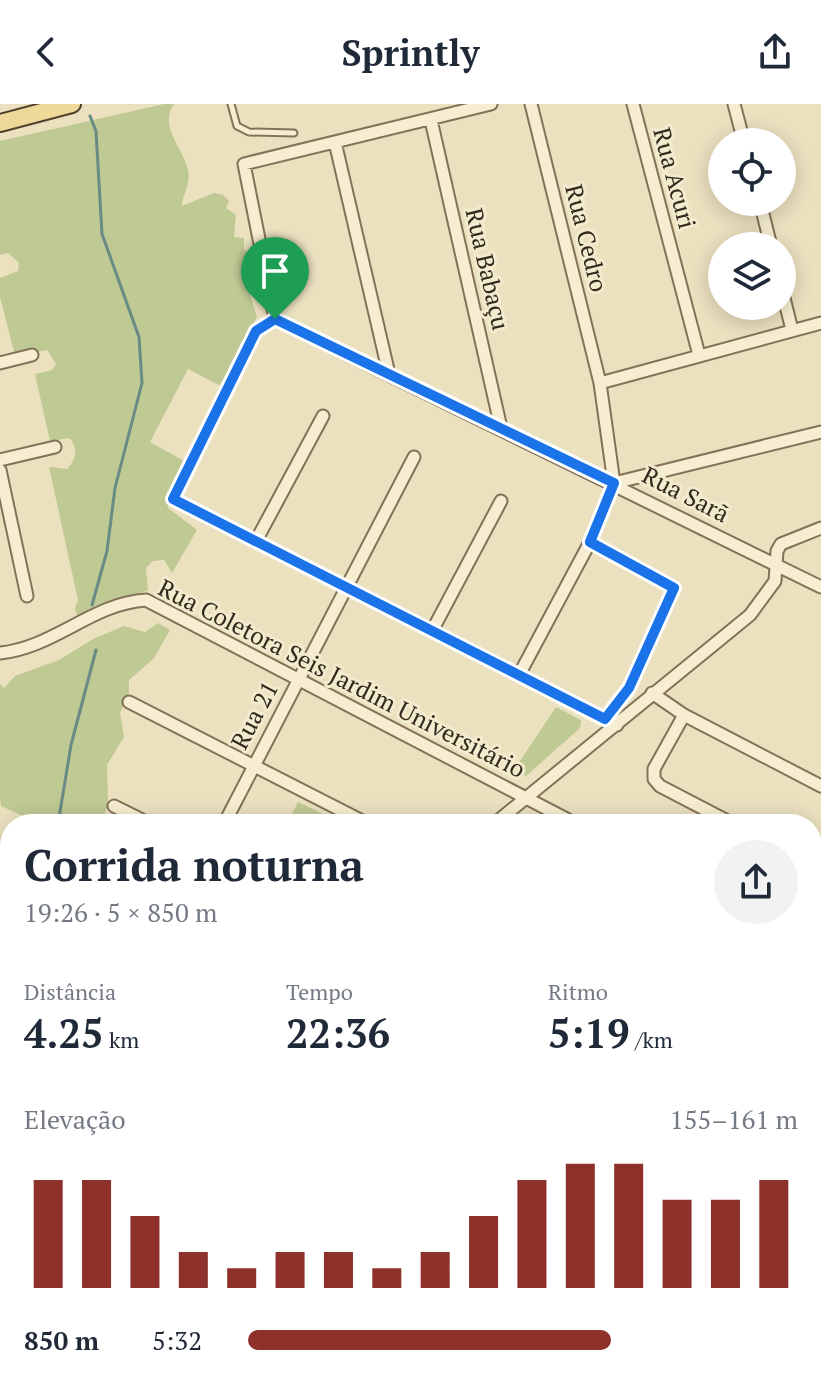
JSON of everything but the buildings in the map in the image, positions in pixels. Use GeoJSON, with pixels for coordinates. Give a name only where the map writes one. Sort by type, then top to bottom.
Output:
{"type":"FeatureCollection","features":[{"type":"Feature","properties":{"kind":"main road"},"geometry":{"type":"LineString","coordinates":[[0,123],[72,104]]}},
{"type":"Feature","properties":{"kind":"street"},"geometry":{"type":"LineString","coordinates":[[491,104],[244,164],[275,319],[256,331],[173,499],[611,722]]}},
{"type":"Feature","properties":{"kind":"street","name":"Rua Cedro"},"geometry":{"type":"LineString","coordinates":[[531,104],[600,383],[614,483]]}},
{"type":"Feature","properties":{"kind":"street","name":"Rua Acuri"},"geometry":{"type":"LineString","coordinates":[[633,104],[699,355]]}},
{"type":"Feature","properties":{"kind":"street"},"geometry":{"type":"LineString","coordinates":[[734,104],[740,128]]}},
{"type":"Feature","properties":{"kind":"street","name":"Rua Babaçu"},"geometry":{"type":"LineString","coordinates":[[431,120],[501,428]]}},
{"type":"Feature","properties":{"kind":"street"},"geometry":{"type":"LineString","coordinates":[[335,142],[389,374]]}},
{"type":"Feature","properties":{"kind":"street","name":"Rua Sarã"},"geometry":{"type":"LineString","coordinates":[[275,319],[821,587]]}},
{"type":"Feature","properties":{"kind":"street"},"geometry":{"type":"LineString","coordinates":[[790,320],[792,330]]}},
{"type":"Feature","properties":{"kind":"street"},"geometry":{"type":"LineString","coordinates":[[600,383],[821,323]]}},
{"type":"Feature","properties":{"kind":"street"},"geometry":{"type":"LineString","coordinates":[[0,363],[32,355]]}},
{"type":"Feature","properties":{"kind":"street"},"geometry":{"type":"LineString","coordinates":[[256,541],[323,416]]}},
{"type":"Feature","properties":{"kind":"street"},"geometry":{"type":"LineString","coordinates":[[519,675],[590,542],[614,483],[821,432]]}},
{"type":"Feature","properties":{"kind":"street"},"geometry":{"type":"LineString","coordinates":[[0,460],[55,447]]}},
{"type":"Feature","properties":{"kind":"street","name":"Rua 21"},"geometry":{"type":"LineString","coordinates":[[229,814],[414,457]]}},
{"type":"Feature","properties":{"kind":"street"},"geometry":{"type":"LineString","coordinates":[[0,470],[27,596]]}},
{"type":"Feature","properties":{"kind":"street"},"geometry":{"type":"LineString","coordinates":[[432,631],[501,501]]}},
{"type":"Feature","properties":{"kind":"street"},"geometry":{"type":"LineString","coordinates":[[506,814],[611,722],[652,693],[760,605],[775,581],[777,551],[784,541],[821,528]]}},
{"type":"Feature","properties":{"kind":"street"},"geometry":{"type":"LineString","coordinates":[[590,542],[674,588],[611,722]]}},
{"type":"Feature","properties":{"kind":"street","name":"Rua Coletora Seis Jardim Universitário"},"geometry":{"type":"LineString","coordinates":[[1,654],[46,641],[113,606],[146,600],[300,677],[558,814]]}},
{"type":"Feature","properties":{"kind":"street"},"geometry":{"type":"LineString","coordinates":[[652,693],[684,715],[821,786]]}},
{"type":"Feature","properties":{"kind":"street"},"geometry":{"type":"LineString","coordinates":[[129,702],[349,814]]}},
{"type":"Feature","properties":{"kind":"street"},"geometry":{"type":"LineString","coordinates":[[684,715],[654,769],[654,779],[715,814]]}},
{"type":"Feature","properties":{"kind":"street"},"geometry":{"type":"LineString","coordinates":[[114,806],[130,814]]}},
{"type":"Feature","properties":{"kind":"lane"},"geometry":{"type":"LineString","coordinates":[[231,104],[237,126],[249,132],[294,133]]}},
{"type":"Feature","properties":{"kind":"green space"},"geometry":{"type":"Polygon","coordinates":[[[174,104],[170,112],[170,129],[188,170],[182,206],[214,193],[223,195],[229,201],[226,208],[236,215],[234,237],[244,238],[244,250],[254,256],[259,290],[250,295],[257,317],[223,387],[188,369],[150,442],[186,462],[168,508],[197,530],[172,573],[164,560],[153,561],[146,568],[148,590],[78,619],[75,608],[78,600],[49,467],[67,469],[73,461],[75,450],[69,438],[50,441],[35,374],[52,370],[56,364],[47,350],[15,356],[0,297],[0,278],[18,271],[19,263],[8,253],[0,255],[0,141],[174,104]]]}},
{"type":"Feature","properties":{"kind":"green space"},"geometry":{"type":"Polygon","coordinates":[[[158,623],[170,630],[154,658],[129,680],[129,693],[120,713],[124,737],[107,765],[108,805],[105,814],[19,814],[1,806],[0,684],[4,688],[15,676],[59,660],[93,639],[124,626],[145,632],[158,623]]]}},
{"type":"Feature","properties":{"kind":"green space"},"geometry":{"type":"Polygon","coordinates":[[[556,707],[581,720],[580,728],[526,776],[514,770],[556,707]]]}},
{"type":"Feature","properties":{"kind":"green space"},"geometry":{"type":"Polygon","coordinates":[[[298,802],[323,814],[292,814],[298,802]]]}},
{"type":"Feature","properties":{"kind":"waterway"},"geometry":{"type":"LineString","coordinates":[[90,116],[96,131],[102,234],[139,337],[142,383],[115,488],[107,551],[92,605]]}},
{"type":"Feature","properties":{"kind":"waterway"},"geometry":{"type":"LineString","coordinates":[[60,814],[71,745],[96,650]]}},
{"type":"Feature","properties":{"kind":"route"},"geometry":{"type":"LineString","coordinates":[[275,319],[614,483],[590,542],[674,588],[629,688],[605,719],[173,499],[256,331],[275,319]]}}]}
